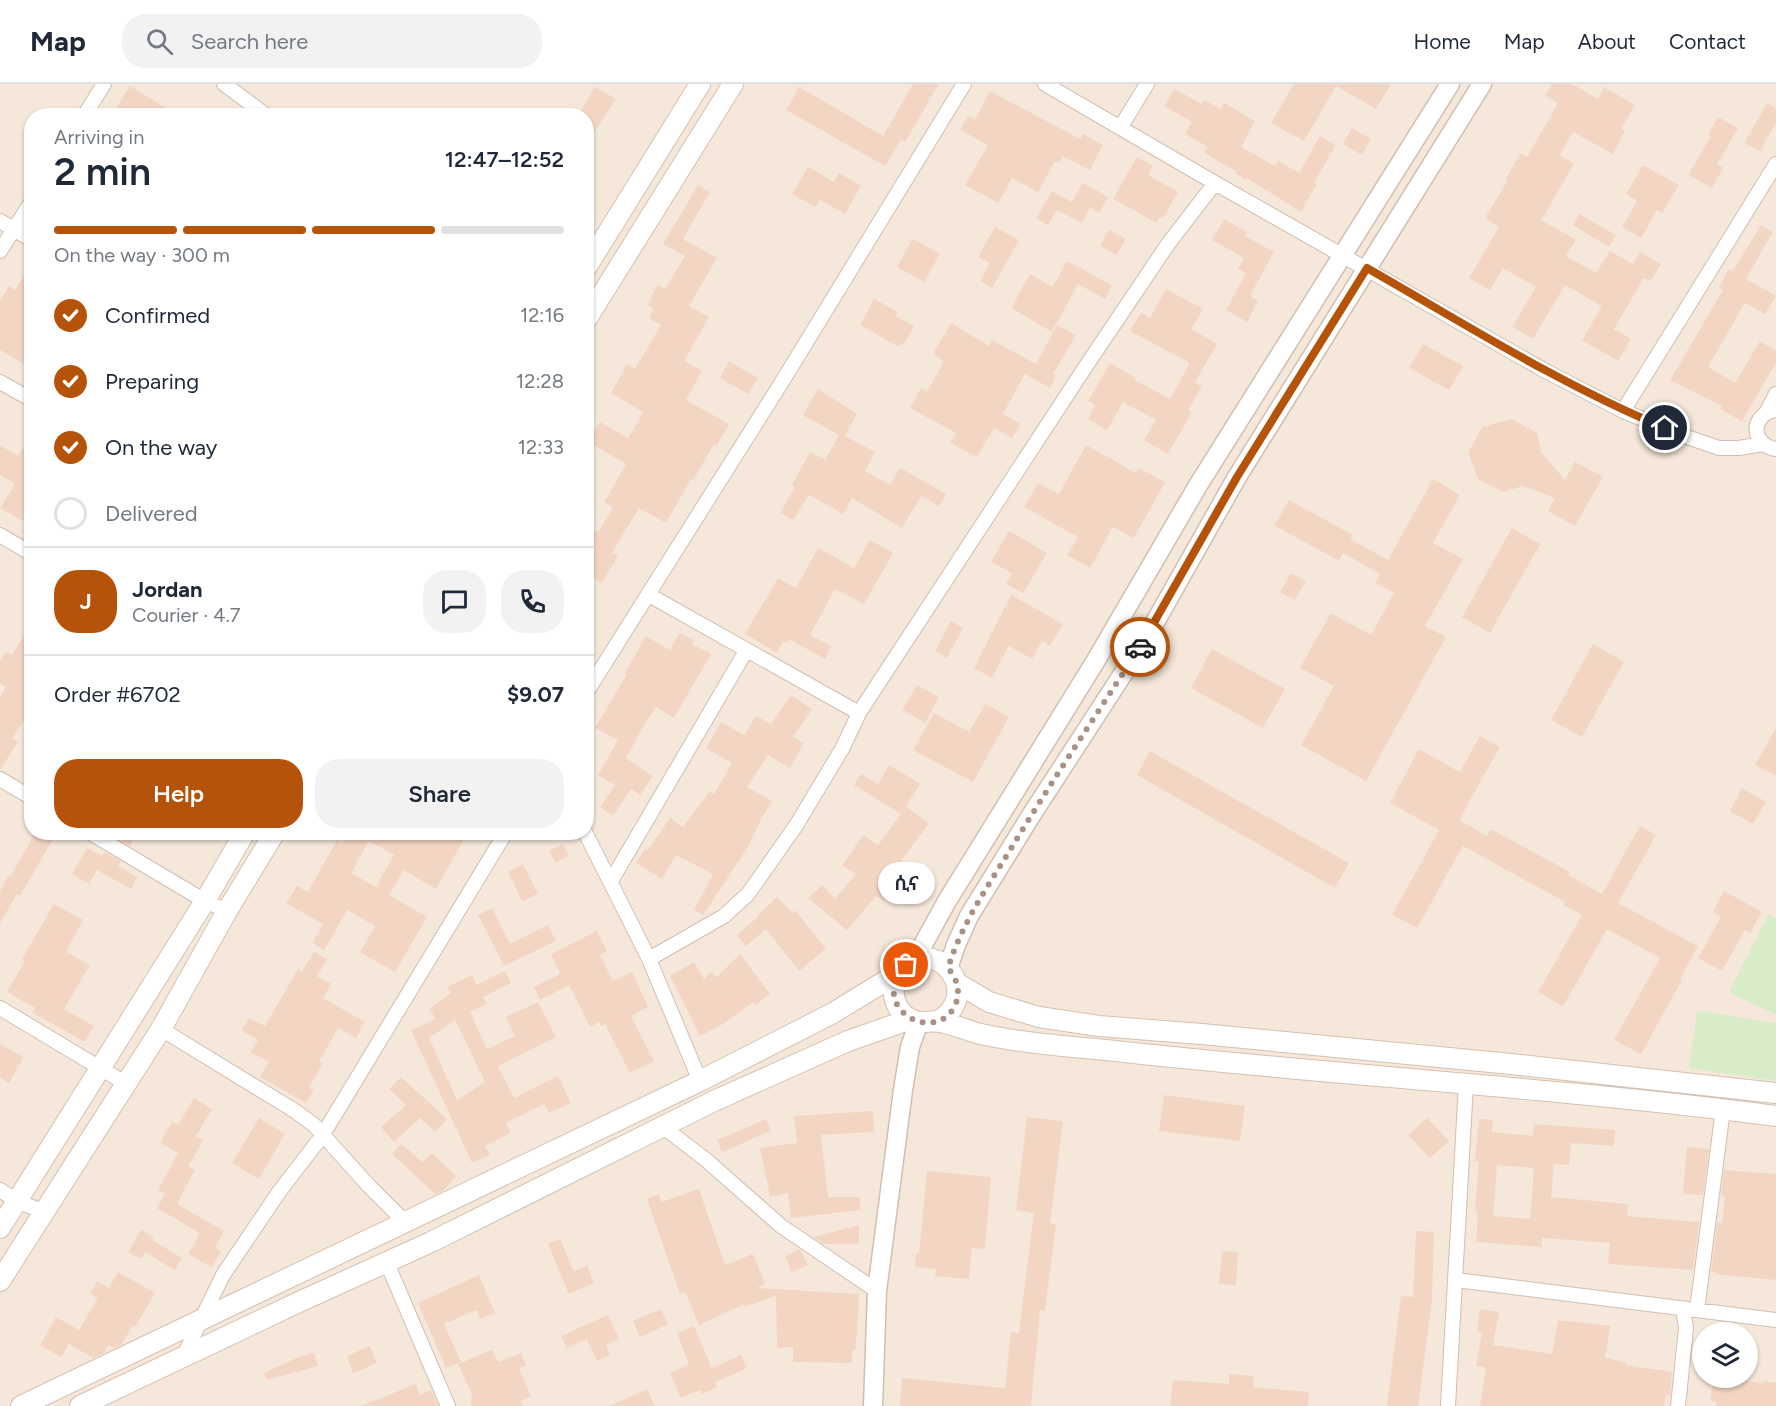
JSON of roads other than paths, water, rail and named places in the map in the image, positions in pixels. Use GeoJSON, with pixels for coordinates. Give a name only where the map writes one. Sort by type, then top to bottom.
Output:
{"type":"FeatureCollection","features":[{"type":"Feature","properties":{"kind":"main road"},"geometry":{"type":"LineString","coordinates":[[594,254],[700,84]]}},
{"type":"Feature","properties":{"kind":"main road"},"geometry":{"type":"LineString","coordinates":[[594,307],[733,84]]}},
{"type":"Feature","properties":{"kind":"main road"},"geometry":{"type":"LineString","coordinates":[[0,1228],[205,901],[240,840]]}},
{"type":"Feature","properties":{"kind":"main road"},"geometry":{"type":"LineString","coordinates":[[0,1281],[160,1029],[269,840]]}},
{"type":"Feature","properties":{"kind":"main road"},"geometry":{"type":"LineString","coordinates":[[21,1406],[700,1081],[833,1013],[907,966],[932,959],[989,1002],[1029,1014],[1100,1026],[1511,1064],[1776,1093]]}},
{"type":"Feature","properties":{"kind":"main road"},"geometry":{"type":"LineString","coordinates":[[907,966],[895,980],[894,998],[897,1007],[922,1021],[980,1034],[1040,1043],[1655,1101],[1776,1116]]}},
{"type":"Feature","properties":{"kind":"main road"},"geometry":{"type":"LineString","coordinates":[[80,1406],[387,1263],[714,1101],[848,1041],[922,1021],[952,1010],[958,993],[953,976]]}},
{"type":"Feature","properties":{"kind":"street"},"geometry":{"type":"LineString","coordinates":[[89,108],[104,84]]}},
{"type":"Feature","properties":{"kind":"street"},"geometry":{"type":"LineString","coordinates":[[224,84],[256,108]]}},
{"type":"Feature","properties":{"kind":"street"},"geometry":{"type":"LineString","coordinates":[[594,681],[786,377],[964,84]]}},
{"type":"Feature","properties":{"kind":"street"},"geometry":{"type":"LineString","coordinates":[[1045,84],[1542,369],[1623,411],[1719,448],[1769,446]]}},
{"type":"Feature","properties":{"kind":"street"},"geometry":{"type":"LineString","coordinates":[[1120,128],[1147,84]]}},
{"type":"Feature","properties":{"kind":"street"},"geometry":{"type":"LineString","coordinates":[[907,966],[1095,662],[1197,487],[1450,84]]}},
{"type":"Feature","properties":{"kind":"street"},"geometry":{"type":"LineString","coordinates":[[953,976],[956,945],[969,916],[1145,639],[1237,477],[1482,84]]}},
{"type":"Feature","properties":{"kind":"street"},"geometry":{"type":"LineString","coordinates":[[1623,411],[1776,164]]}},
{"type":"Feature","properties":{"kind":"street"},"geometry":{"type":"LineString","coordinates":[[649,959],[724,916],[748,894],[797,824],[842,749],[860,713],[1084,369],[1168,244],[1215,183]]}},
{"type":"Feature","properties":{"kind":"street"},"geometry":{"type":"LineString","coordinates":[[0,252],[24,213]]}},
{"type":"Feature","properties":{"kind":"street"},"geometry":{"type":"LineString","coordinates":[[0,221],[24,235]]}},
{"type":"Feature","properties":{"kind":"street"},"geometry":{"type":"LineString","coordinates":[[0,382],[24,395]]}},
{"type":"Feature","properties":{"kind":"street"},"geometry":{"type":"LineString","coordinates":[[1769,446],[1757,434],[1757,428],[1758,422],[1771,412],[1776,394]]}},
{"type":"Feature","properties":{"kind":"street"},"geometry":{"type":"LineString","coordinates":[[0,535],[24,549]]}},
{"type":"Feature","properties":{"kind":"street"},"geometry":{"type":"LineString","coordinates":[[649,595],[860,713]]}},
{"type":"Feature","properties":{"kind":"street"},"geometry":{"type":"LineString","coordinates":[[611,881],[746,651]]}},
{"type":"Feature","properties":{"kind":"street"},"geometry":{"type":"LineString","coordinates":[[0,779],[24,793]]}},
{"type":"Feature","properties":{"kind":"street"},"geometry":{"type":"LineString","coordinates":[[102,840],[205,901],[227,911]]}},
{"type":"Feature","properties":{"kind":"street"},"geometry":{"type":"LineString","coordinates":[[183,1357],[223,1275],[279,1192],[322,1136],[501,840]]}},
{"type":"Feature","properties":{"kind":"street"},"geometry":{"type":"LineString","coordinates":[[589,840],[649,959],[700,1081]]}},
{"type":"Feature","properties":{"kind":"street"},"geometry":{"type":"LineString","coordinates":[[0,1008],[124,1083]]}},
{"type":"Feature","properties":{"kind":"street"},"geometry":{"type":"LineString","coordinates":[[873,1406],[878,1291],[903,1090],[910,1047],[922,1021]]}},
{"type":"Feature","properties":{"kind":"street"},"geometry":{"type":"LineString","coordinates":[[160,1029],[296,1111],[314,1125],[406,1223]]}},
{"type":"Feature","properties":{"kind":"street"},"geometry":{"type":"LineString","coordinates":[[1448,1406],[1466,1084]]}},
{"type":"Feature","properties":{"kind":"street"},"geometry":{"type":"LineString","coordinates":[[1697,1310],[1723,1109]]}},
{"type":"Feature","properties":{"kind":"street"},"geometry":{"type":"LineString","coordinates":[[663,1126],[782,1226],[878,1291]]}},
{"type":"Feature","properties":{"kind":"street"},"geometry":{"type":"LineString","coordinates":[[0,1190],[17,1201],[44,1212]]}},
{"type":"Feature","properties":{"kind":"street"},"geometry":{"type":"LineString","coordinates":[[387,1263],[448,1406]]}},
{"type":"Feature","properties":{"kind":"street"},"geometry":{"type":"LineString","coordinates":[[1456,1280],[1776,1320]]}},
{"type":"Feature","properties":{"kind":"street"},"geometry":{"type":"LineString","coordinates":[[1678,1406],[1686,1328],[1683,1309]]}},
{"type":"Feature","properties":{"kind":"place","name":"ሲና"},"geometry":{"type":"Point","coordinates":[906,965]}}]}
